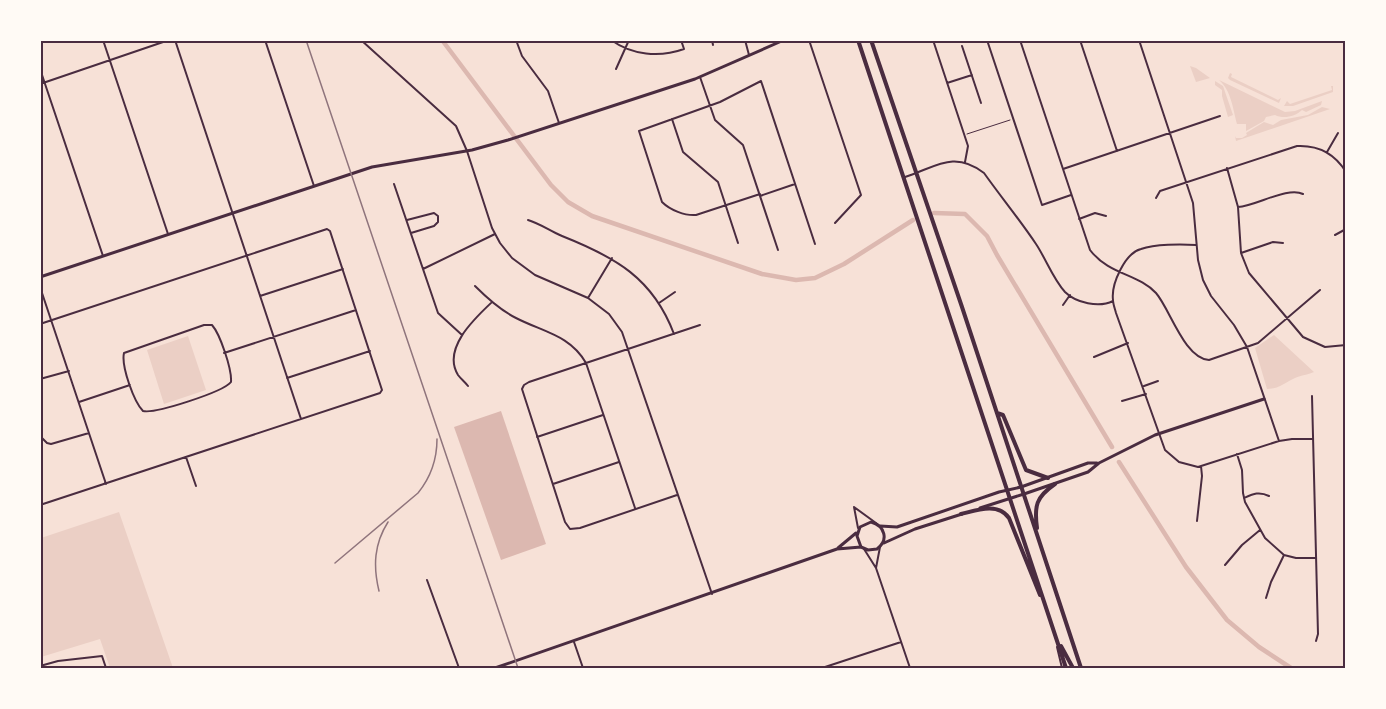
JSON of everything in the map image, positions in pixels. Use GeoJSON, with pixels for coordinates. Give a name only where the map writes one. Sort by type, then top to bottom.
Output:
{"type":"FeatureCollection","features":[{"type":"Feature","properties":{"kind":"highway"},"geometry":{"type":"LineString","coordinates":[[858,40],[1008,490],[1064,669]]}},
{"type":"Feature","properties":{"kind":"highway"},"geometry":{"type":"LineString","coordinates":[[871,40],[1081,669]]}},
{"type":"Feature","properties":{"kind":"highway"},"geometry":{"type":"LineString","coordinates":[[997,412],[1003,415],[1026,470],[1048,478]]}},
{"type":"Feature","properties":{"kind":"highway"},"geometry":{"type":"LineString","coordinates":[[1045,561],[1036,527],[1036,508],[1042,493],[1055,484]]}},
{"type":"Feature","properties":{"kind":"highway"},"geometry":{"type":"LineString","coordinates":[[962,514],[990,508],[1007,515],[1055,635],[1073,669]]}},
{"type":"Feature","properties":{"kind":"street"},"geometry":{"type":"LineString","coordinates":[[103,40],[168,234]]}},
{"type":"Feature","properties":{"kind":"street"},"geometry":{"type":"LineString","coordinates":[[40,84],[169,40]]}},
{"type":"Feature","properties":{"kind":"street"},"geometry":{"type":"LineString","coordinates":[[175,40],[301,419]]}},
{"type":"Feature","properties":{"kind":"street"},"geometry":{"type":"LineString","coordinates":[[265,40],[314,186]]}},
{"type":"Feature","properties":{"kind":"street"},"geometry":{"type":"LineString","coordinates":[[361,40],[450,119],[462,136],[495,234],[506,251],[520,265],[535,275],[588,298],[616,323],[630,350],[712,594]]}},
{"type":"Feature","properties":{"kind":"street"},"geometry":{"type":"LineString","coordinates":[[516,40],[522,56],[548,91],[559,123]]}},
{"type":"Feature","properties":{"kind":"street"},"geometry":{"type":"LineString","coordinates":[[611,40],[625,49],[649,54],[665,54],[684,50],[681,40]]}},
{"type":"Feature","properties":{"kind":"street"},"geometry":{"type":"LineString","coordinates":[[616,69],[629,40]]}},
{"type":"Feature","properties":{"kind":"street"},"geometry":{"type":"LineString","coordinates":[[712,40],[713,45]]}},
{"type":"Feature","properties":{"kind":"street"},"geometry":{"type":"LineString","coordinates":[[744,40],[749,55]]}},
{"type":"Feature","properties":{"kind":"street"},"geometry":{"type":"LineString","coordinates":[[40,277],[372,167],[467,150],[508,140],[700,77],[784,40]]}},
{"type":"Feature","properties":{"kind":"street"},"geometry":{"type":"LineString","coordinates":[[809,40],[861,195],[835,223]]}},
{"type":"Feature","properties":{"kind":"street"},"geometry":{"type":"LineString","coordinates":[[933,40],[965,135],[969,151],[965,162]]}},
{"type":"Feature","properties":{"kind":"street"},"geometry":{"type":"LineString","coordinates":[[987,40],[1042,205],[1071,195]]}},
{"type":"Feature","properties":{"kind":"street"},"geometry":{"type":"LineString","coordinates":[[1020,40],[1090,250],[1101,263],[1148,287],[1156,294],[1180,334],[1194,352],[1209,360],[1258,343],[1320,290]]}},
{"type":"Feature","properties":{"kind":"street"},"geometry":{"type":"LineString","coordinates":[[1080,40],[1117,151]]}},
{"type":"Feature","properties":{"kind":"street"},"geometry":{"type":"LineString","coordinates":[[1139,40],[1186,182],[1194,213],[1200,270],[1207,288],[1247,347],[1279,441]]}},
{"type":"Feature","properties":{"kind":"street"},"geometry":{"type":"LineString","coordinates":[[962,46],[981,103]]}},
{"type":"Feature","properties":{"kind":"street"},"geometry":{"type":"LineString","coordinates":[[40,69],[103,256]]}},
{"type":"Feature","properties":{"kind":"street"},"geometry":{"type":"LineString","coordinates":[[947,83],[972,75]]}},
{"type":"Feature","properties":{"kind":"street"},"geometry":{"type":"LineString","coordinates":[[700,77],[718,124],[743,145],[778,250]]}},
{"type":"Feature","properties":{"kind":"street"},"geometry":{"type":"LineString","coordinates":[[795,184],[690,216],[668,208],[662,202],[639,131],[710,106],[761,81],[815,244]]}},
{"type":"Feature","properties":{"kind":"street"},"geometry":{"type":"LineString","coordinates":[[1063,169],[1220,116]]}},
{"type":"Feature","properties":{"kind":"street"},"geometry":{"type":"LineString","coordinates":[[672,119],[683,152],[718,182],[738,243]]}},
{"type":"Feature","properties":{"kind":"street"},"geometry":{"type":"LineString","coordinates":[[1327,152],[1338,134]]}},
{"type":"Feature","properties":{"kind":"street"},"geometry":{"type":"LineString","coordinates":[[1156,198],[1160,191],[1297,146],[1310,146],[1327,152],[1339,162],[1346,172]]}},
{"type":"Feature","properties":{"kind":"street"},"geometry":{"type":"LineString","coordinates":[[904,177],[954,160],[974,165],[984,173],[1070,296],[1094,304],[1107,304],[1113,301]]}},
{"type":"Feature","properties":{"kind":"street"},"geometry":{"type":"LineString","coordinates":[[1227,168],[1238,207],[1241,253],[1249,273],[1303,337],[1314,343],[1331,347],[1346,345]]}},
{"type":"Feature","properties":{"kind":"street"},"geometry":{"type":"LineString","coordinates":[[394,184],[438,313],[462,335]]}},
{"type":"Feature","properties":{"kind":"street"},"geometry":{"type":"LineString","coordinates":[[1238,207],[1293,191],[1303,194]]}},
{"type":"Feature","properties":{"kind":"street"},"geometry":{"type":"LineString","coordinates":[[406,220],[430,213],[438,216],[438,222],[434,226],[411,233]]}},
{"type":"Feature","properties":{"kind":"street"},"geometry":{"type":"LineString","coordinates":[[1079,219],[1095,213],[1106,216]]}},
{"type":"Feature","properties":{"kind":"street"},"geometry":{"type":"LineString","coordinates":[[528,220],[544,225],[558,234],[612,258],[639,279],[659,303],[674,334]]}},
{"type":"Feature","properties":{"kind":"street"},"geometry":{"type":"LineString","coordinates":[[1335,235],[1346,229]]}},
{"type":"Feature","properties":{"kind":"street"},"geometry":{"type":"LineString","coordinates":[[40,324],[328,230],[343,269],[382,391],[40,506]]}},
{"type":"Feature","properties":{"kind":"street"},"geometry":{"type":"LineString","coordinates":[[423,269],[495,234]]}},
{"type":"Feature","properties":{"kind":"street"},"geometry":{"type":"LineString","coordinates":[[1241,253],[1273,242],[1283,243]]}},
{"type":"Feature","properties":{"kind":"street"},"geometry":{"type":"LineString","coordinates":[[1196,245],[1140,249],[1131,255],[1113,290],[1113,301],[1165,450],[1176,460],[1188,466],[1201,466],[1279,441],[1313,439]]}},
{"type":"Feature","properties":{"kind":"street"},"geometry":{"type":"LineString","coordinates":[[588,298],[612,258]]}},
{"type":"Feature","properties":{"kind":"street"},"geometry":{"type":"LineString","coordinates":[[260,296],[343,269]]}},
{"type":"Feature","properties":{"kind":"street"},"geometry":{"type":"LineString","coordinates":[[476,286],[492,303],[516,318],[567,340],[581,354],[635,509]]}},
{"type":"Feature","properties":{"kind":"street"},"geometry":{"type":"LineString","coordinates":[[40,287],[106,484]]}},
{"type":"Feature","properties":{"kind":"street"},"geometry":{"type":"LineString","coordinates":[[659,303],[675,292]]}},
{"type":"Feature","properties":{"kind":"street"},"geometry":{"type":"LineString","coordinates":[[1063,305],[1070,296]]}},
{"type":"Feature","properties":{"kind":"street"},"geometry":{"type":"LineString","coordinates":[[468,386],[459,375],[455,364],[455,350],[462,335],[492,303]]}},
{"type":"Feature","properties":{"kind":"street"},"geometry":{"type":"LineString","coordinates":[[224,354],[356,310]]}},
{"type":"Feature","properties":{"kind":"street"},"geometry":{"type":"LineString","coordinates":[[204,325],[212,325],[217,332],[231,376],[231,382],[225,387],[152,412],[143,411],[137,405],[130,385],[123,364],[124,353],[204,325]]}},
{"type":"Feature","properties":{"kind":"street"},"geometry":{"type":"LineString","coordinates":[[678,495],[580,528],[570,529],[565,522],[523,395],[523,387],[529,382],[700,325]]}},
{"type":"Feature","properties":{"kind":"street"},"geometry":{"type":"LineString","coordinates":[[1094,357],[1128,343]]}},
{"type":"Feature","properties":{"kind":"street"},"geometry":{"type":"LineString","coordinates":[[287,378],[370,351]]}},
{"type":"Feature","properties":{"kind":"street"},"geometry":{"type":"LineString","coordinates":[[40,379],[69,371]]}},
{"type":"Feature","properties":{"kind":"street"},"geometry":{"type":"LineString","coordinates":[[1144,386],[1158,381]]}},
{"type":"Feature","properties":{"kind":"street"},"geometry":{"type":"LineString","coordinates":[[79,402],[130,385]]}},
{"type":"Feature","properties":{"kind":"street"},"geometry":{"type":"LineString","coordinates":[[1122,401],[1146,394]]}},
{"type":"Feature","properties":{"kind":"street"},"geometry":{"type":"LineString","coordinates":[[1312,396],[1318,633],[1316,641]]}},
{"type":"Feature","properties":{"kind":"street"},"geometry":{"type":"LineString","coordinates":[[495,669],[837,549],[873,550],[907,532],[1088,472],[1099,463],[1160,434],[1264,399]]}},
{"type":"Feature","properties":{"kind":"street"},"geometry":{"type":"LineString","coordinates":[[537,437],[603,415]]}},
{"type":"Feature","properties":{"kind":"street"},"geometry":{"type":"LineString","coordinates":[[40,436],[51,444],[89,433]]}},
{"type":"Feature","properties":{"kind":"street"},"geometry":{"type":"LineString","coordinates":[[1237,454],[1242,470],[1244,498],[1260,530],[1271,545],[1284,555],[1296,558],[1316,558]]}},
{"type":"Feature","properties":{"kind":"street"},"geometry":{"type":"LineString","coordinates":[[186,457],[196,486]]}},
{"type":"Feature","properties":{"kind":"street"},"geometry":{"type":"LineString","coordinates":[[553,484],[619,462]]}},
{"type":"Feature","properties":{"kind":"street"},"geometry":{"type":"LineString","coordinates":[[837,549],[867,523],[897,527],[1088,463],[1099,463]]}},
{"type":"Feature","properties":{"kind":"street"},"geometry":{"type":"LineString","coordinates":[[1197,521],[1201,466]]}},
{"type":"Feature","properties":{"kind":"street"},"geometry":{"type":"LineString","coordinates":[[1244,498],[1256,493],[1269,496]]}},
{"type":"Feature","properties":{"kind":"street"},"geometry":{"type":"LineString","coordinates":[[876,568],[885,537],[879,526],[854,507],[858,531],[857,540],[876,568],[910,669]]}},
{"type":"Feature","properties":{"kind":"street"},"geometry":{"type":"LineString","coordinates":[[1225,565],[1242,545],[1260,530]]}},
{"type":"Feature","properties":{"kind":"street"},"geometry":{"type":"LineString","coordinates":[[1266,598],[1270,582],[1284,555]]}},
{"type":"Feature","properties":{"kind":"street"},"geometry":{"type":"LineString","coordinates":[[427,580],[459,669]]}},
{"type":"Feature","properties":{"kind":"street"},"geometry":{"type":"LineString","coordinates":[[574,642],[583,669]]}},
{"type":"Feature","properties":{"kind":"street"},"geometry":{"type":"LineString","coordinates":[[822,669],[901,642]]}},
{"type":"Feature","properties":{"kind":"street"},"geometry":{"type":"LineString","coordinates":[[40,666],[58,661],[102,656],[106,669]]}},
{"type":"Feature","properties":{"kind":"lane"},"geometry":{"type":"LineString","coordinates":[[965,135],[1010,120]]}},
{"type":"Feature","properties":{"kind":"shaded area"},"geometry":{"type":"Polygon","coordinates":[[[1190,66],[1196,68],[1210,78],[1196,82],[1190,66]]]}},
{"type":"Feature","properties":{"kind":"shaded area"},"geometry":{"type":"Polygon","coordinates":[[[1230,73],[1231,77],[1278,100],[1281,98],[1279,103],[1230,80],[1228,78],[1230,73]]]}},
{"type":"Feature","properties":{"kind":"shaded area"},"geometry":{"type":"Polygon","coordinates":[[[1219,80],[1285,112],[1295,111],[1322,101],[1321,105],[1306,112],[1302,110],[1289,117],[1275,115],[1266,117],[1264,121],[1246,131],[1246,124],[1237,124],[1229,94],[1219,80]]]}},
{"type":"Feature","properties":{"kind":"shaded area"},"geometry":{"type":"Polygon","coordinates":[[[1215,81],[1223,86],[1233,115],[1228,117],[1222,90],[1215,85],[1215,81]]]}},
{"type":"Feature","properties":{"kind":"shaded area"},"geometry":{"type":"Polygon","coordinates":[[[1331,86],[1333,86],[1333,92],[1293,106],[1284,106],[1287,101],[1290,104],[1332,90],[1331,86]]]}},
{"type":"Feature","properties":{"kind":"shaded area"},"geometry":{"type":"Polygon","coordinates":[[[1322,107],[1330,109],[1236,141],[1235,136],[1242,138],[1264,122],[1273,125],[1281,120],[1308,115],[1322,107]]]}},
{"type":"Feature","properties":{"kind":"shaded area"},"geometry":{"type":"Polygon","coordinates":[[[1274,335],[1314,372],[1278,387],[1267,389],[1255,348],[1274,335]]]}},
{"type":"Feature","properties":{"kind":"shaded area"},"geometry":{"type":"Polygon","coordinates":[[[188,336],[206,390],[164,404],[147,350],[188,336]]]}},
{"type":"Feature","properties":{"kind":"shaded area"},"geometry":{"type":"Polygon","coordinates":[[[501,411],[546,544],[501,560],[454,427],[501,411]]]}},
{"type":"Feature","properties":{"kind":"shaded area"},"geometry":{"type":"Polygon","coordinates":[[[119,512],[173,668],[110,668],[100,639],[41,657],[41,538],[119,512]]]}},
{"type":"Feature","properties":{"kind":"waterway"},"geometry":{"type":"LineString","coordinates":[[442,40],[551,185],[568,202],[592,216],[762,274],[796,280],[815,278],[844,264],[913,220]]}},
{"type":"Feature","properties":{"kind":"waterway"},"geometry":{"type":"LineString","coordinates":[[934,213],[965,214],[987,236],[1112,447]]}},
{"type":"Feature","properties":{"kind":"waterway"},"geometry":{"type":"LineString","coordinates":[[1346,414],[1346,473]]}},
{"type":"Feature","properties":{"kind":"waterway"},"geometry":{"type":"LineString","coordinates":[[1119,462],[1186,567],[1227,620],[1259,647],[1291,668]]}},
{"type":"Feature","properties":{"kind":"railway"},"geometry":{"type":"LineString","coordinates":[[306,40],[518,668]]}},
{"type":"Feature","properties":{"kind":"railway"},"geometry":{"type":"LineString","coordinates":[[335,563],[418,493],[432,468],[437,439]]}},
{"type":"Feature","properties":{"kind":"railway"},"geometry":{"type":"LineString","coordinates":[[379,591],[376,573],[377,547],[388,522]]}}]}
